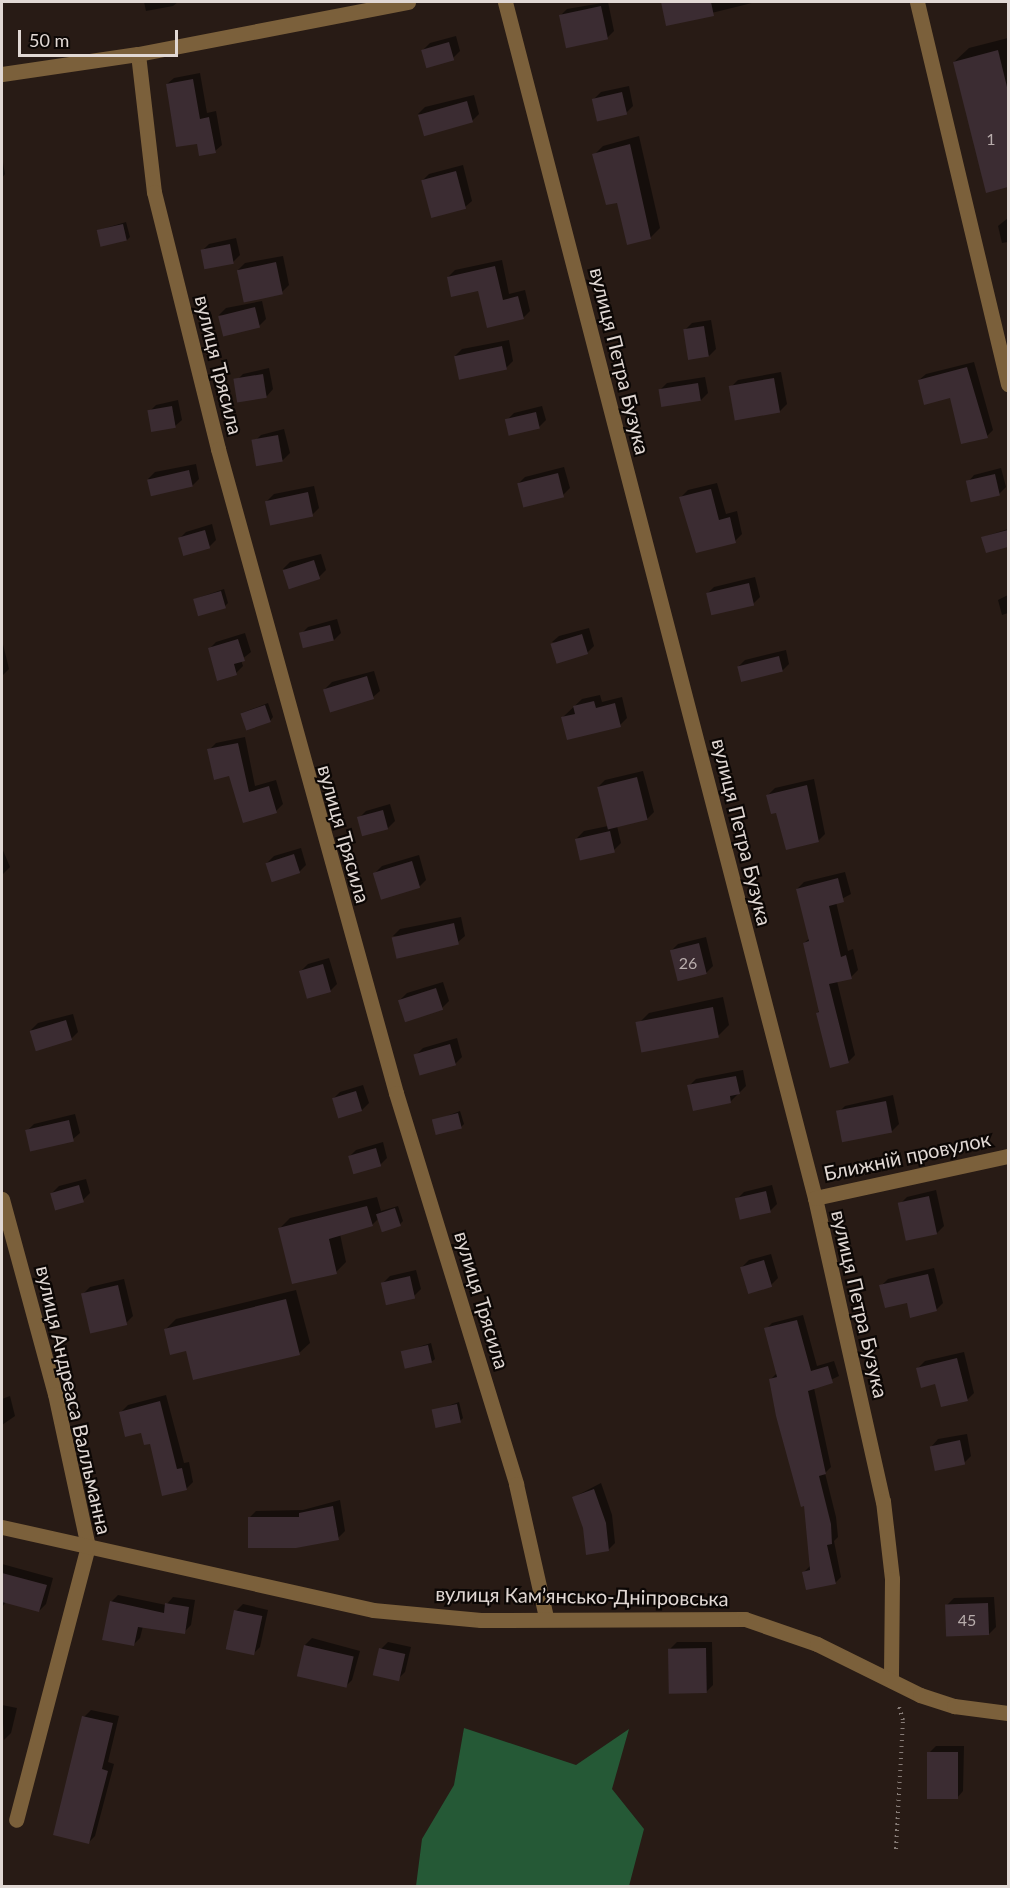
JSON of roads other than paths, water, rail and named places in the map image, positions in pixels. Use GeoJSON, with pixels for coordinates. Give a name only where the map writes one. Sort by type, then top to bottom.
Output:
{"type":"FeatureCollection","features":[{"type":"Feature","properties":{"kind":"street"},"geometry":{"type":"LineString","coordinates":[[2,74],[138,54],[408,2]]}},
{"type":"Feature","properties":{"kind":"street","name":"вулиця Петра Бузука"},"geometry":{"type":"LineString","coordinates":[[506,2],[815,1198],[883,1501],[892,1579],[891,1680]]}},
{"type":"Feature","properties":{"kind":"street"},"geometry":{"type":"LineString","coordinates":[[917,2],[1008,384]]}},
{"type":"Feature","properties":{"kind":"street","name":"вулиця Трясила"},"geometry":{"type":"LineString","coordinates":[[138,54],[154,192],[218,449],[369,1001],[516,1484],[546,1617]]}},
{"type":"Feature","properties":{"kind":"street","name":"Ближній провулок"},"geometry":{"type":"LineString","coordinates":[[815,1198],[1008,1156]]}},
{"type":"Feature","properties":{"kind":"street","name":"вулиця Андреаса Валльманна"},"geometry":{"type":"LineString","coordinates":[[2,1199],[56,1394],[88,1546],[16,1820]]}},
{"type":"Feature","properties":{"kind":"street","name":"вулиця Кам’янсько-Дніпровська"},"geometry":{"type":"LineString","coordinates":[[2,1527],[351,1607],[481,1620],[546,1617],[745,1619],[779,1628],[920,1695],[954,1706],[1008,1713]]}}]}
